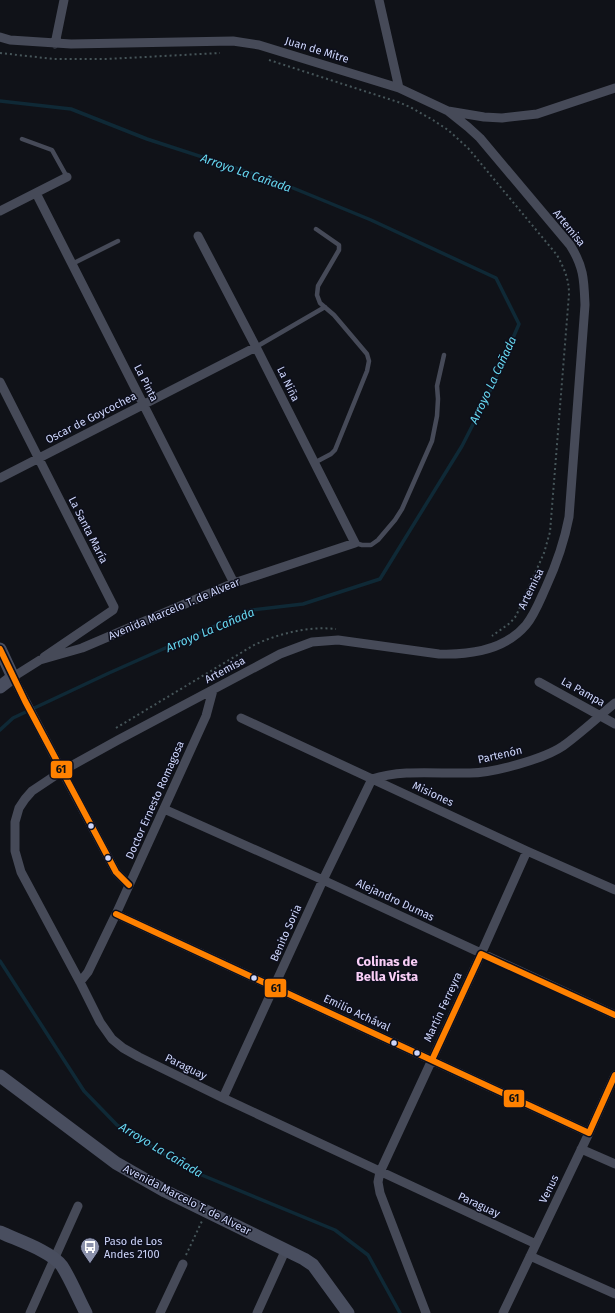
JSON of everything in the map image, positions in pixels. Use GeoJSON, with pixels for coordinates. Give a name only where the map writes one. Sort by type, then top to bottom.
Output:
{"type":"FeatureCollection","features":[{"type":"Feature","properties":{"kind":"main road"},"geometry":{"type":"LineString","coordinates":[[0,649],[13,676]]}},
{"type":"Feature","properties":{"kind":"main road","name":"Avenida Marcelo T. de Alvear"},"geometry":{"type":"LineString","coordinates":[[0,687],[13,676]]}},
{"type":"Feature","properties":{"kind":"main road","name":"Avenida Marcelo T. de Alvear"},"geometry":{"type":"LineString","coordinates":[[0,1076],[116,1164],[165,1191],[286,1249],[313,1265],[348,1313]]}},
{"type":"Feature","properties":{"kind":"main road"},"geometry":{"type":"LineString","coordinates":[[0,1232],[55,1259],[62,1266],[86,1313]]}},
{"type":"Feature","properties":{"kind":"street"},"geometry":{"type":"LineString","coordinates":[[55,44],[64,0]]}},
{"type":"Feature","properties":{"kind":"street"},"geometry":{"type":"LineString","coordinates":[[379,0],[399,88]]}},
{"type":"Feature","properties":{"kind":"street","name":"Juan de Mitre"},"geometry":{"type":"LineString","coordinates":[[0,38],[55,44],[245,42],[399,88],[448,111],[484,118],[537,114],[615,88]]}},
{"type":"Feature","properties":{"kind":"street","name":"Artemisa"},"geometry":{"type":"LineString","coordinates":[[62,771],[280,654],[300,645],[312,642],[338,640],[452,654],[482,651],[496,646],[515,635],[526,624],[537,607],[556,566],[564,543],[569,517],[585,305],[582,269],[578,258],[570,246],[485,144],[468,127],[448,111]]}},
{"type":"Feature","properties":{"kind":"street"},"geometry":{"type":"LineString","coordinates":[[0,211],[67,177]]}},
{"type":"Feature","properties":{"kind":"street","name":"La Pinta"},"geometry":{"type":"LineString","coordinates":[[36,193],[234,583]]}},
{"type":"Feature","properties":{"kind":"street","name":"La Niña"},"geometry":{"type":"LineString","coordinates":[[198,236],[355,543]]}},
{"type":"Feature","properties":{"kind":"street","name":"Oscar de Goycochea"},"geometry":{"type":"LineString","coordinates":[[0,478],[256,347]]}},
{"type":"Feature","properties":{"kind":"street","name":"La Santa María"},"geometry":{"type":"LineString","coordinates":[[0,382],[114,607],[113,610],[40,660]]}},
{"type":"Feature","properties":{"kind":"street","name":"Avenida Marcelo T. de Alvear"},"geometry":{"type":"LineString","coordinates":[[13,676],[40,660],[82,648],[234,583],[355,543]]}},
{"type":"Feature","properties":{"kind":"street"},"geometry":{"type":"LineString","coordinates":[[13,676],[116,872],[129,885]]}},
{"type":"Feature","properties":{"kind":"street","name":"La Pampa"},"geometry":{"type":"LineString","coordinates":[[539,682],[615,724]]}},
{"type":"Feature","properties":{"kind":"street","name":"Doctor Ernesto Romagosa"},"geometry":{"type":"LineString","coordinates":[[80,982],[88,972],[116,914],[206,716],[214,690]]}},
{"type":"Feature","properties":{"kind":"street","name":"Partenón"},"geometry":{"type":"LineString","coordinates":[[372,779],[400,773],[488,772],[536,759],[550,754],[563,746],[615,703]]}},
{"type":"Feature","properties":{"kind":"street","name":"Misiones"},"geometry":{"type":"LineString","coordinates":[[241,718],[527,851],[614,887]]}},
{"type":"Feature","properties":{"kind":"street","name":"Paraguay"},"geometry":{"type":"LineString","coordinates":[[62,771],[32,791],[19,808],[15,822],[15,851],[20,872],[100,1022],[112,1038],[123,1048],[138,1057],[536,1244]]}},
{"type":"Feature","properties":{"kind":"street","name":"Benito Soria"},"geometry":{"type":"LineString","coordinates":[[223,1098],[275,988],[323,880],[372,779]]}},
{"type":"Feature","properties":{"kind":"street","name":"Alejandro Dumas"},"geometry":{"type":"LineString","coordinates":[[164,809],[323,880],[615,1015]]}},
{"type":"Feature","properties":{"kind":"street","name":"Martín Ferreyra"},"geometry":{"type":"LineString","coordinates":[[380,1172],[527,851]]}},
{"type":"Feature","properties":{"kind":"street","name":"Emilio Achával"},"geometry":{"type":"LineString","coordinates":[[116,914],[589,1133]]}},
{"type":"Feature","properties":{"kind":"street","name":"Venus"},"geometry":{"type":"LineString","coordinates":[[503,1313],[615,1075]]}},
{"type":"Feature","properties":{"kind":"street"},"geometry":{"type":"LineString","coordinates":[[581,1149],[615,1164]]}},
{"type":"Feature","properties":{"kind":"street"},"geometry":{"type":"LineString","coordinates":[[380,1172],[378,1182],[380,1194],[426,1313]]}},
{"type":"Feature","properties":{"kind":"street"},"geometry":{"type":"LineString","coordinates":[[30,1313],[78,1206]]}},
{"type":"Feature","properties":{"kind":"street"},"geometry":{"type":"LineString","coordinates":[[257,1313],[286,1249]]}},
{"type":"Feature","properties":{"kind":"street"},"geometry":{"type":"LineString","coordinates":[[530,1256],[615,1294]]}},
{"type":"Feature","properties":{"kind":"street"},"geometry":{"type":"LineString","coordinates":[[160,1313],[183,1264]]}},
{"type":"Feature","properties":{"kind":"lane"},"geometry":{"type":"LineString","coordinates":[[22,138],[52,150],[67,177]]}},
{"type":"Feature","properties":{"kind":"lane"},"geometry":{"type":"LineString","coordinates":[[314,463],[331,454],[335,450],[367,371],[369,360],[367,354],[334,315],[320,303],[317,295],[318,286],[339,250],[339,245],[316,229]]}},
{"type":"Feature","properties":{"kind":"lane"},"geometry":{"type":"LineString","coordinates":[[72,264],[118,241]]}},
{"type":"Feature","properties":{"kind":"lane"},"geometry":{"type":"LineString","coordinates":[[256,347],[325,307]]}},
{"type":"Feature","properties":{"kind":"lane"},"geometry":{"type":"LineString","coordinates":[[355,543],[370,545],[378,540],[402,509],[432,440],[437,416],[437,386],[444,355]]}},
{"type":"Feature","properties":{"kind":"path"},"geometry":{"type":"LineString","coordinates":[[0,53],[23,57],[106,59],[226,52]]}},
{"type":"Feature","properties":{"kind":"path"},"geometry":{"type":"LineString","coordinates":[[266,59],[398,102],[410,107],[448,130],[473,154],[557,255],[564,269],[569,283],[569,294],[550,532],[544,553],[516,616],[510,623],[491,636]]}},
{"type":"Feature","properties":{"kind":"path"},"geometry":{"type":"LineString","coordinates":[[112,731],[254,644],[268,638],[314,628],[338,629]]}},
{"type":"Feature","properties":{"kind":"path"},"geometry":{"type":"LineString","coordinates":[[183,1264],[207,1211]]}},
{"type":"Feature","properties":{"kind":"waterway","name":"Arroyo La Cañada"},"geometry":{"type":"LineString","coordinates":[[0,101],[71,109],[147,139],[276,181],[371,220],[496,278],[519,324],[491,389],[462,446],[380,579],[303,604],[251,610],[109,673],[13,718],[0,730]]}},
{"type":"Feature","properties":{"kind":"waterway","name":"Arroyo La Cañada"},"geometry":{"type":"LineString","coordinates":[[0,961],[84,1091],[117,1125],[192,1171],[335,1230],[368,1255],[400,1313]]}},
{"type":"Feature","properties":{"kind":"transit line","name":"61"},"geometry":{"type":"LineString","coordinates":[[0,649],[25,701],[116,872],[129,885]]}},
{"type":"Feature","properties":{"kind":"transit line","name":"61"},"geometry":{"type":"LineString","coordinates":[[116,914],[589,1133],[615,1075]]}},
{"type":"Feature","properties":{"kind":"transit line","name":"61"},"geometry":{"type":"LineString","coordinates":[[432,1060],[481,954],[615,1015]]}},
{"type":"Feature","properties":{"kind":"place","name":"Paso de Los Andes 2100"},"geometry":{"type":"Point","coordinates":[90,1264]}},
{"type":"Feature","properties":{"kind":"district","name":"Colinas de Bella Vista"},"geometry":{"type":"Point","coordinates":[387,968]}}]}
